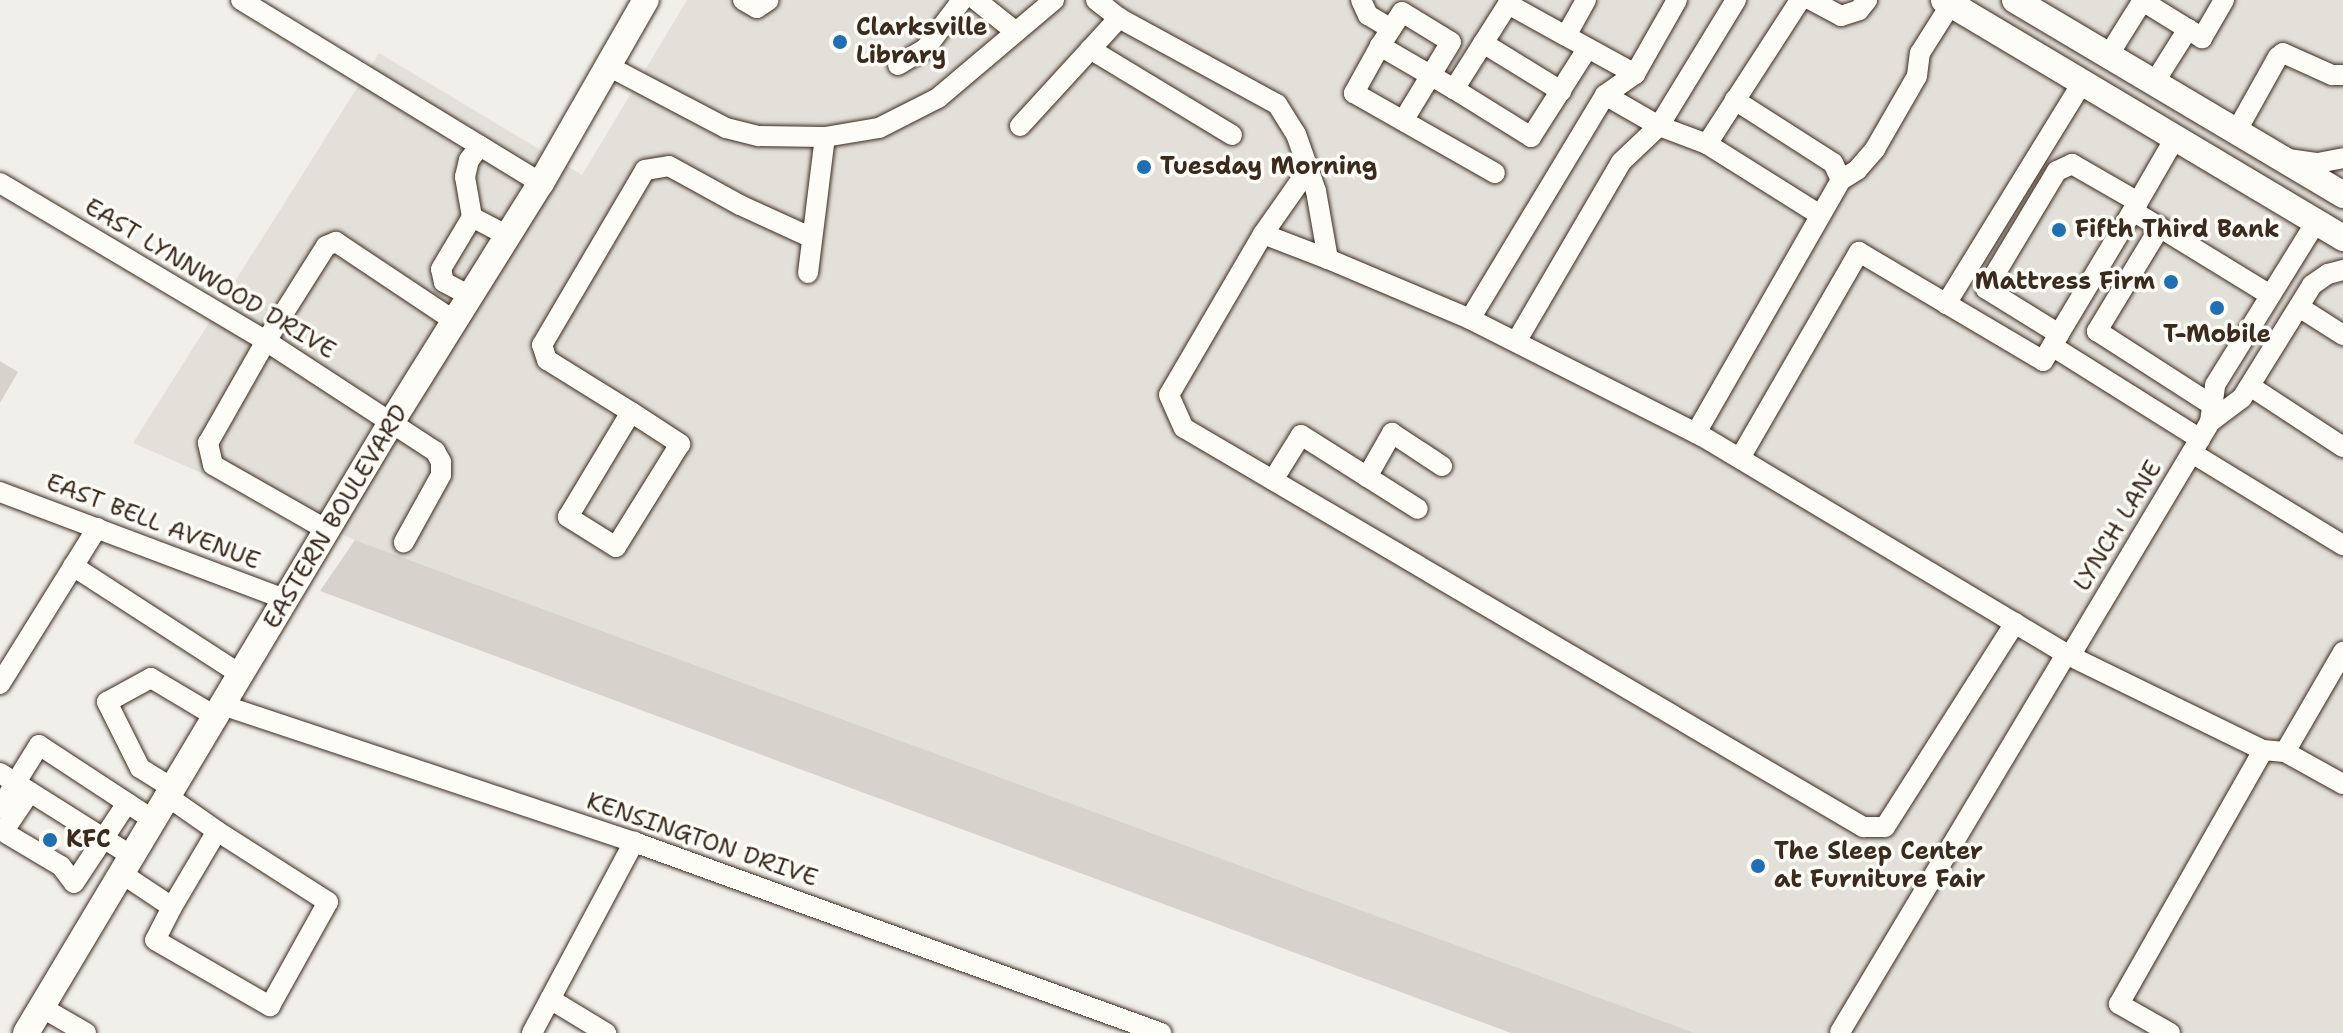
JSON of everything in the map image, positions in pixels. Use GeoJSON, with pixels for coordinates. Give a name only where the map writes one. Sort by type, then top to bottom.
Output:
{"type":"FeatureCollection","features":[{"type":"Feature","properties":{"kind":"main road","name":"EASTERN BOULEVARD"},"geometry":{"type":"LineString","coordinates":[[26,1033],[392,421],[541,183],[646,0]]}},
{"type":"Feature","properties":{"kind":"main road"},"geometry":{"type":"LineString","coordinates":[[2017,1],[2343,195]]}},
{"type":"Feature","properties":{"kind":"main road"},"geometry":{"type":"LineString","coordinates":[[1947,2],[2316,222],[2342,234]]}},
{"type":"Feature","properties":{"kind":"street"},"geometry":{"type":"LineString","coordinates":[[241,0],[541,183]]}},
{"type":"Feature","properties":{"kind":"street"},"geometry":{"type":"LineString","coordinates":[[743,0],[757,8],[769,0]]}},
{"type":"Feature","properties":{"kind":"street"},"geometry":{"type":"LineString","coordinates":[[898,65],[926,48],[962,0]]}},
{"type":"Feature","properties":{"kind":"street"},"geometry":{"type":"LineString","coordinates":[[976,0],[1016,32]]}},
{"type":"Feature","properties":{"kind":"street"},"geometry":{"type":"LineString","coordinates":[[608,66],[726,128],[759,136],[825,137],[879,128],[938,98],[1054,0]]}},
{"type":"Feature","properties":{"kind":"street"},"geometry":{"type":"LineString","coordinates":[[1096,0],[1119,18],[1277,104],[1296,134],[1316,191],[1328,259]]}},
{"type":"Feature","properties":{"kind":"street"},"geometry":{"type":"LineString","coordinates":[[1361,0],[1368,15],[1386,37],[1432,75],[1531,137],[1587,49]]}},
{"type":"Feature","properties":{"kind":"street"},"geometry":{"type":"LineString","coordinates":[[1566,36],[1586,0]]}},
{"type":"Feature","properties":{"kind":"street"},"geometry":{"type":"LineString","coordinates":[[1470,319],[1605,95],[1635,74],[1677,0]]}},
{"type":"Feature","properties":{"kind":"street"},"geometry":{"type":"LineString","coordinates":[[1516,342],[1621,162],[1659,126],[1736,0]]}},
{"type":"Feature","properties":{"kind":"street"},"geometry":{"type":"LineString","coordinates":[[1707,144],[1800,0]]}},
{"type":"Feature","properties":{"kind":"street"},"geometry":{"type":"LineString","coordinates":[[1811,0],[1841,16],[1859,10],[1867,0]]}},
{"type":"Feature","properties":{"kind":"street"},"geometry":{"type":"LineString","coordinates":[[2108,56],[2142,0],[2202,38],[2224,0]]}},
{"type":"Feature","properties":{"kind":"street"},"geometry":{"type":"LineString","coordinates":[[1454,89],[1509,2],[1635,74]]}},
{"type":"Feature","properties":{"kind":"street"},"geometry":{"type":"LineString","coordinates":[[1696,433],[1841,180],[1857,170],[1875,149],[1917,76],[1920,53],[1947,2]]}},
{"type":"Feature","properties":{"kind":"street"},"geometry":{"type":"LineString","coordinates":[[1403,121],[1451,42],[1402,12],[1354,93],[1403,121],[1495,173]]}},
{"type":"Feature","properties":{"kind":"street"},"geometry":{"type":"LineString","coordinates":[[1020,126],[1119,18]]}},
{"type":"Feature","properties":{"kind":"street"},"geometry":{"type":"LineString","coordinates":[[2154,83],[2188,29]]}},
{"type":"Feature","properties":{"kind":"street"},"geometry":{"type":"LineString","coordinates":[[1483,43],[1561,91]]}},
{"type":"Feature","properties":{"kind":"street"},"geometry":{"type":"LineString","coordinates":[[1090,49],[1232,135]]}},
{"type":"Feature","properties":{"kind":"street"},"geometry":{"type":"LineString","coordinates":[[2236,132],[2283,53],[2332,75],[2343,75]]}},
{"type":"Feature","properties":{"kind":"street"},"geometry":{"type":"LineString","coordinates":[[1946,304],[2082,83]]}},
{"type":"Feature","properties":{"kind":"street"},"geometry":{"type":"LineString","coordinates":[[1605,95],[1659,126],[1707,144],[1820,215]]}},
{"type":"Feature","properties":{"kind":"street"},"geometry":{"type":"LineString","coordinates":[[1735,100],[1833,163],[1841,180]]}},
{"type":"Feature","properties":{"kind":"street"},"geometry":{"type":"LineString","coordinates":[[808,273],[825,137]]}},
{"type":"Feature","properties":{"kind":"street"},"geometry":{"type":"LineString","coordinates":[[1740,458],[1859,252],[2043,361],[2175,138]]}},
{"type":"Feature","properties":{"kind":"street"},"geometry":{"type":"LineString","coordinates":[[472,297],[444,282],[441,269],[472,217],[465,177],[469,160],[480,146]]}},
{"type":"Feature","properties":{"kind":"street"},"geometry":{"type":"LineString","coordinates":[[2275,156],[2304,163],[2343,158]]}},
{"type":"Feature","properties":{"kind":"street"},"geometry":{"type":"LineString","coordinates":[[2203,430],[2056,340],[1986,289],[2044,188],[2057,171],[2072,164],[2136,206],[2160,227],[2270,295]]}},
{"type":"Feature","properties":{"kind":"street"},"geometry":{"type":"LineString","coordinates":[[631,412],[568,517],[616,547],[680,444],[631,412],[547,360],[542,345],[645,170],[669,166],[740,205],[812,238]]}},
{"type":"Feature","properties":{"kind":"street"},"geometry":{"type":"LineString","coordinates":[[1308,170],[1263,234],[1169,395],[1184,428],[1863,827],[1885,827],[2015,623]]}},
{"type":"Feature","properties":{"kind":"street","name":"EAST LYNNWOOD DRIVE"},"geometry":{"type":"LineString","coordinates":[[0,183],[266,341],[435,451],[441,462],[441,475],[404,542]]}},
{"type":"Feature","properties":{"kind":"street"},"geometry":{"type":"LineString","coordinates":[[472,217],[508,236]]}},
{"type":"Feature","properties":{"kind":"street","name":"LYNCH LANE"},"geometry":{"type":"LineString","coordinates":[[1840,1032],[2203,430],[2215,385],[2316,222]]}},
{"type":"Feature","properties":{"kind":"street"},"geometry":{"type":"LineString","coordinates":[[2160,227],[2097,331],[2203,430],[2343,545]]}},
{"type":"Feature","properties":{"kind":"street"},"geometry":{"type":"LineString","coordinates":[[1263,234],[1470,319],[1696,433],[2068,655],[2263,750],[2285,752],[2343,784]]}},
{"type":"Feature","properties":{"kind":"street"},"geometry":{"type":"LineString","coordinates":[[327,530],[213,465],[208,443],[266,341],[326,246],[336,242],[456,322]]}},
{"type":"Feature","properties":{"kind":"street","name":"LYNCH LANE"},"geometry":{"type":"LineString","coordinates":[[2203,430],[2242,398],[2319,279],[2343,270]]}},
{"type":"Feature","properties":{"kind":"street"},"geometry":{"type":"LineString","coordinates":[[2299,307],[2343,335]]}},
{"type":"Feature","properties":{"kind":"street"},"geometry":{"type":"LineString","coordinates":[[2250,328],[2278,341]]}},
{"type":"Feature","properties":{"kind":"street"},"geometry":{"type":"LineString","coordinates":[[2250,386],[2343,447]]}},
{"type":"Feature","properties":{"kind":"street"},"geometry":{"type":"LineString","coordinates":[[1367,477],[1392,433],[1442,466]]}},
{"type":"Feature","properties":{"kind":"street"},"geometry":{"type":"LineString","coordinates":[[1273,480],[1301,435],[1418,509]]}},
{"type":"Feature","properties":{"kind":"street","name":"EAST BELL AVENUE"},"geometry":{"type":"LineString","coordinates":[[0,492],[287,600]]}},
{"type":"Feature","properties":{"kind":"street"},"geometry":{"type":"LineString","coordinates":[[0,684],[97,528]]}},
{"type":"Feature","properties":{"kind":"street"},"geometry":{"type":"LineString","coordinates":[[73,566],[240,674]]}},
{"type":"Feature","properties":{"kind":"street"},"geometry":{"type":"LineString","coordinates":[[2285,752],[2343,652]]}},
{"type":"Feature","properties":{"kind":"street","name":"KENSINGTON DRIVE"},"geometry":{"type":"LineString","coordinates":[[170,792],[140,768],[107,702],[151,678],[219,711],[634,842],[1161,1033]]}},
{"type":"Feature","properties":{"kind":"street"},"geometry":{"type":"LineString","coordinates":[[0,808],[39,745],[153,820]]}},
{"type":"Feature","properties":{"kind":"street"},"geometry":{"type":"LineString","coordinates":[[2170,1033],[2119,1004],[2263,750]]}},
{"type":"Feature","properties":{"kind":"street"},"geometry":{"type":"LineString","coordinates":[[15,783],[103,839],[172,907]]}},
{"type":"Feature","properties":{"kind":"street"},"geometry":{"type":"LineString","coordinates":[[15,783],[5,829],[7,834],[61,866],[74,883]]}},
{"type":"Feature","properties":{"kind":"street"},"geometry":{"type":"LineString","coordinates":[[170,792],[217,831],[328,902],[270,1006],[155,940],[217,831]]}},
{"type":"Feature","properties":{"kind":"street"},"geometry":{"type":"LineString","coordinates":[[74,883],[127,803]]}},
{"type":"Feature","properties":{"kind":"street"},"geometry":{"type":"LineString","coordinates":[[0,835],[104,902]]}},
{"type":"Feature","properties":{"kind":"street"},"geometry":{"type":"LineString","coordinates":[[532,1033],[634,842]]}},
{"type":"Feature","properties":{"kind":"street"},"geometry":{"type":"LineString","coordinates":[[550,999],[606,1033]]}},
{"type":"Feature","properties":{"kind":"street"},"geometry":{"type":"LineString","coordinates":[[41,1007],[86,1033]]}},
{"type":"Feature","properties":{"kind":"shaded area"},"geometry":{"type":"Polygon","coordinates":[[[687,0],[2343,0],[2343,1033],[1695,1033],[355,540],[133,443],[379,53],[582,175],[687,0]]]}},
{"type":"Feature","properties":{"kind":"shaded area"},"geometry":{"type":"Polygon","coordinates":[[[0,361],[18,372],[0,403],[0,361]]]}},
{"type":"Feature","properties":{"kind":"shaded area"},"geometry":{"type":"Polygon","coordinates":[[[355,540],[1695,1033],[1511,1033],[320,591],[355,540]]]}},
{"type":"Feature","properties":{"kind":"place","name":"Clarksville Library"},"geometry":{"type":"Point","coordinates":[840,42]}},
{"type":"Feature","properties":{"kind":"place","name":"Tuesday Morning"},"geometry":{"type":"Point","coordinates":[1144,167]}},
{"type":"Feature","properties":{"kind":"place","name":"Fifth Third Bank"},"geometry":{"type":"Point","coordinates":[2059,230]}},
{"type":"Feature","properties":{"kind":"place","name":"Mattress Firm"},"geometry":{"type":"Point","coordinates":[2171,282]}},
{"type":"Feature","properties":{"kind":"place","name":"T-Mobile"},"geometry":{"type":"Point","coordinates":[2217,308]}},
{"type":"Feature","properties":{"kind":"place","name":"KFC"},"geometry":{"type":"Point","coordinates":[50,840]}},
{"type":"Feature","properties":{"kind":"place","name":"The Sleep Center at Furniture Fair"},"geometry":{"type":"Point","coordinates":[1758,866]}}]}
